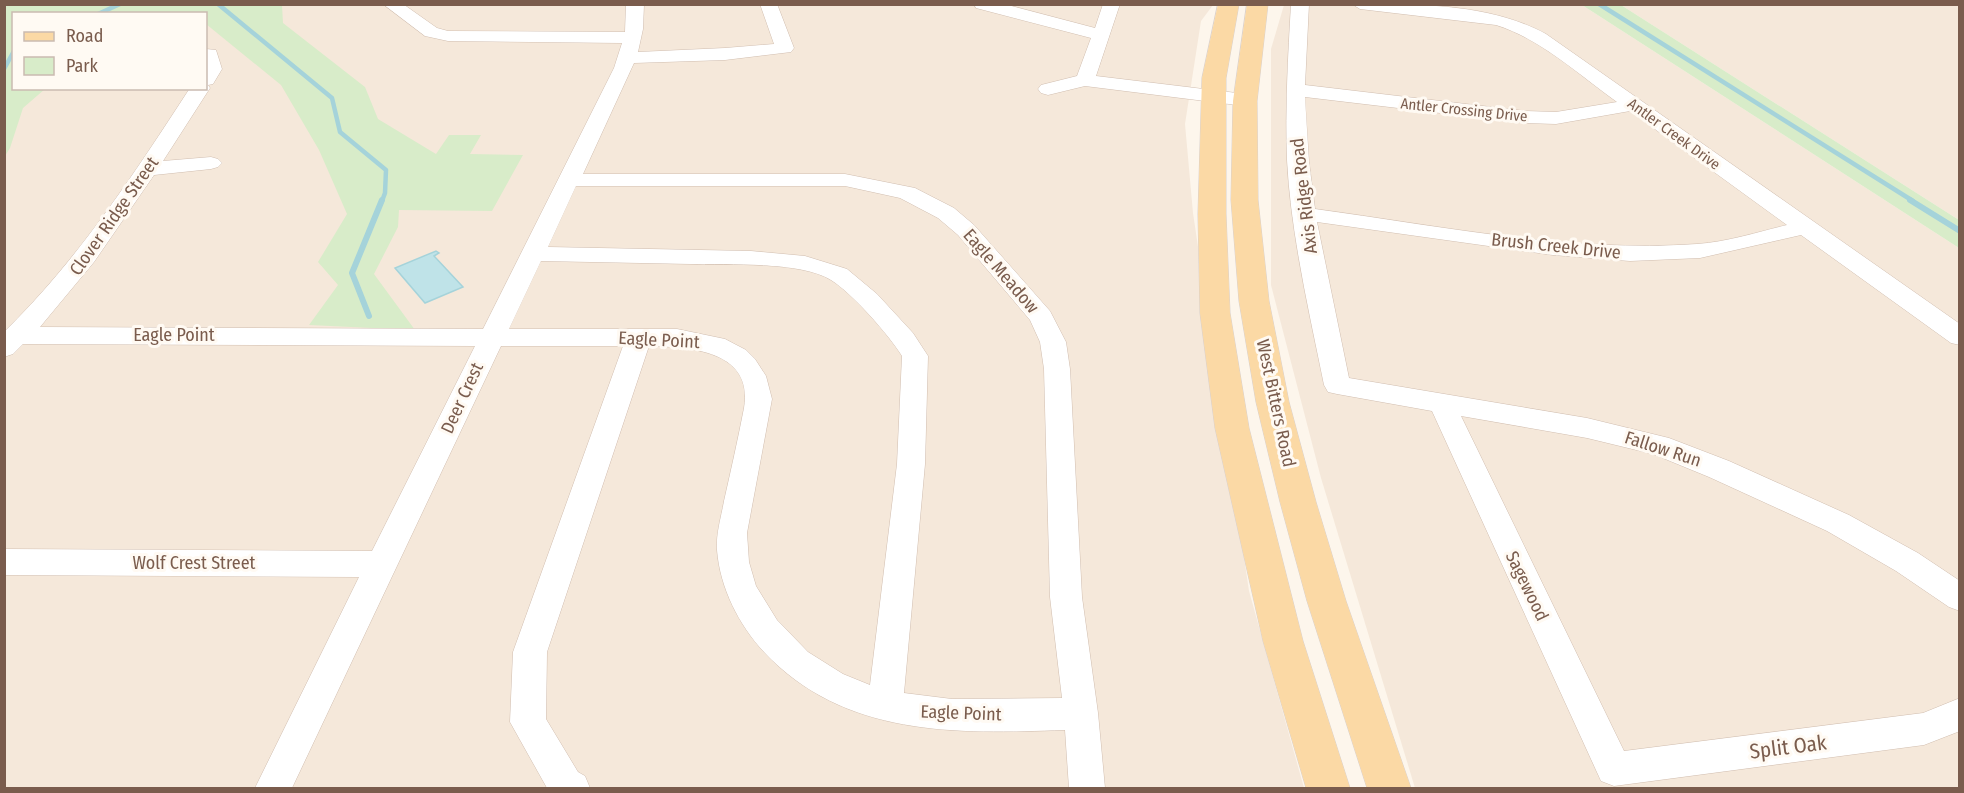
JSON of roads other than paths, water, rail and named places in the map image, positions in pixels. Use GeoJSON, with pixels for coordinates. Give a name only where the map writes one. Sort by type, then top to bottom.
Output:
{"type":"FeatureCollection","features":[{"type":"Feature","properties":{"kind":"main road","name":"West Bitters Road"},"geometry":{"type":"LineString","coordinates":[[1229,4],[1230,89],[1245,224],[1278,428],[1338,639],[1389,789]]}},
{"type":"Feature","properties":{"kind":"main road","name":"West Bitters Road"},"geometry":{"type":"LineString","coordinates":[[1258,4],[1230,89],[1212,214],[1215,313],[1232,428],[1283,641],[1328,789]]}},
{"type":"Feature","properties":{"kind":"street"},"geometry":{"type":"LineString","coordinates":[[391,4],[431,32],[448,36],[724,54],[785,48],[768,4]]}},
{"type":"Feature","properties":{"kind":"street","name":"Deer Crest"},"geometry":{"type":"LineString","coordinates":[[273,789],[630,48],[636,20],[635,4]]}},
{"type":"Feature","properties":{"kind":"street"},"geometry":{"type":"LineString","coordinates":[[982,4],[1101,35]]}},
{"type":"Feature","properties":{"kind":"street"},"geometry":{"type":"LineString","coordinates":[[1087,72],[1113,4]]}},
{"type":"Feature","properties":{"kind":"street","name":"Axis Ridge Road"},"geometry":{"type":"LineString","coordinates":[[1300,4],[1295,90],[1298,162],[1310,252],[1336,385]]}},
{"type":"Feature","properties":{"kind":"street","name":"Antler Creek Drive"},"geometry":{"type":"LineString","coordinates":[[1360,4],[1405,7],[1477,17],[1518,26],[1540,38],[1959,337]]}},
{"type":"Feature","properties":{"kind":"street"},"geometry":{"type":"LineString","coordinates":[[207,78],[213,69],[209,54]]}},
{"type":"Feature","properties":{"kind":"street"},"geometry":{"type":"LineString","coordinates":[[1048,89],[1087,72],[1230,89]]}},
{"type":"Feature","properties":{"kind":"street","name":"Clover Ridge Street"},"geometry":{"type":"LineString","coordinates":[[11,341],[60,290],[96,246],[199,90]]}},
{"type":"Feature","properties":{"kind":"street","name":"Antler Crossing Drive"},"geometry":{"type":"LineString","coordinates":[[1295,90],[1525,117],[1556,118],[1634,105]]}},
{"type":"Feature","properties":{"kind":"street"},"geometry":{"type":"LineString","coordinates":[[148,170],[211,163]]}},
{"type":"Feature","properties":{"kind":"street","name":"Eagle Meadow"},"geometry":{"type":"LineString","coordinates":[[568,180],[862,182],[893,189],[921,199],[946,213],[966,230],[1041,316],[1053,342],[1057,369],[1066,597],[1087,789]]}},
{"type":"Feature","properties":{"kind":"street","name":"Brush Creek Drive"},"geometry":{"type":"LineString","coordinates":[[1306,214],[1553,248],[1630,254],[1700,251],[1732,246],[1805,227]]}},
{"type":"Feature","properties":{"kind":"street"},"geometry":{"type":"LineString","coordinates":[[532,254],[739,258],[805,263],[838,274],[868,300],[904,339],[915,356],[911,464],[885,706]]}},
{"type":"Feature","properties":{"kind":"street","name":"Eagle Point"},"geometry":{"type":"LineString","coordinates":[[11,341],[491,337],[705,341],[730,350],[748,365],[759,392],[732,537],[740,584],[752,612],[778,647],[796,662],[837,688],[885,706],[911,712],[980,716],[1080,713]]}},
{"type":"Feature","properties":{"kind":"street"},"geometry":{"type":"LineString","coordinates":[[572,789],[565,784],[528,722],[530,652],[639,338]]}},
{"type":"Feature","properties":{"kind":"street","name":"Fallow Run"},"geometry":{"type":"LineString","coordinates":[[1336,385],[1629,436],[1689,456],[1846,527],[1907,561],[1959,598]]}},
{"type":"Feature","properties":{"kind":"street","name":"Sagewood"},"geometry":{"type":"LineString","coordinates":[[1441,402],[1614,769]]}},
{"type":"Feature","properties":{"kind":"street","name":"Wolf Crest Street"},"geometry":{"type":"LineString","coordinates":[[4,562],[383,564]]}},
{"type":"Feature","properties":{"kind":"street","name":"Split Oak"},"geometry":{"type":"LineString","coordinates":[[1614,769],[1924,729],[1959,714]]}},
{"type":"Feature","properties":{"kind":"water"},"geometry":{"type":"Polygon","coordinates":[[[436,251],[439,253],[434,256],[463,287],[425,303],[395,268],[436,251]]]}},
{"type":"Feature","properties":{"kind":"waterway"},"geometry":{"type":"LineString","coordinates":[[102,12],[120,4]]}},
{"type":"Feature","properties":{"kind":"waterway"},"geometry":{"type":"LineString","coordinates":[[218,4],[332,98],[340,132],[386,170],[385,193],[382,201]]}},
{"type":"Feature","properties":{"kind":"waterway"},"geometry":{"type":"LineString","coordinates":[[1599,4],[1913,201]]}},
{"type":"Feature","properties":{"kind":"waterway"},"geometry":{"type":"LineString","coordinates":[[4,69],[12,55]]}},
{"type":"Feature","properties":{"kind":"waterway"},"geometry":{"type":"LineString","coordinates":[[369,316],[352,273],[382,200]]}},
{"type":"Feature","properties":{"kind":"waterway"},"geometry":{"type":"LineString","coordinates":[[1910,200],[1960,231]]}}]}
